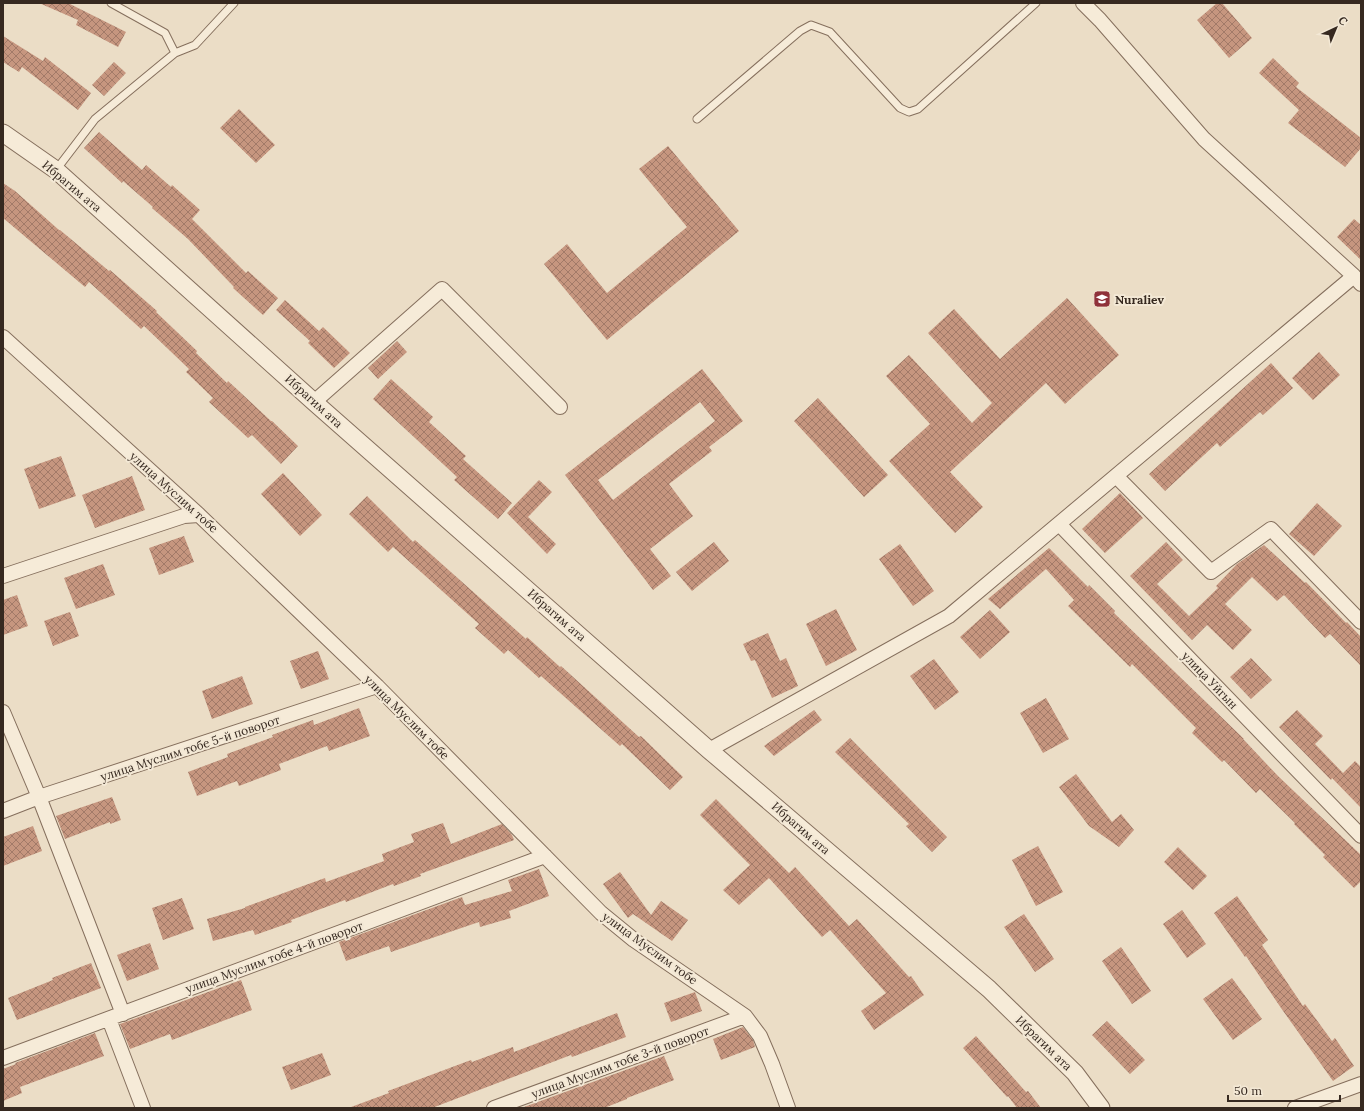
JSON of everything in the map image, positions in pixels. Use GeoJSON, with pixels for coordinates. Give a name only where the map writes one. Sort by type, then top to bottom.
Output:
{"type":"FeatureCollection","features":[{"type":"Feature","properties":{"kind":"street"},"geometry":{"type":"LineString","coordinates":[[709,750],[949,616],[1116,476],[1357,280],[1204,139],[1100,20],[1083,3]]}},
{"type":"Feature","properties":{"kind":"street","name":"Ибрагим ата"},"geometry":{"type":"LineString","coordinates":[[3,133],[56,170],[314,402],[709,750],[989,989],[1075,1073],[1101,1108]]}},
{"type":"Feature","properties":{"kind":"street"},"geometry":{"type":"LineString","coordinates":[[314,402],[442,289],[560,407]]}},
{"type":"Feature","properties":{"kind":"street","name":"улица Муслим тобе"},"geometry":{"type":"LineString","coordinates":[[5,341],[199,514],[377,686],[601,914],[634,940],[745,1016],[760,1036],[788,1108]]}},
{"type":"Feature","properties":{"kind":"street"},"geometry":{"type":"LineString","coordinates":[[1116,476],[1211,572],[1271,529],[1361,622]]}},
{"type":"Feature","properties":{"kind":"street"},"geometry":{"type":"LineString","coordinates":[[3,576],[184,516],[199,514]]}},
{"type":"Feature","properties":{"kind":"street","name":"улица Уйгын"},"geometry":{"type":"LineString","coordinates":[[1059,524],[1361,836]]}},
{"type":"Feature","properties":{"kind":"street","name":"улица Муслим тобе 5-й поворот"},"geometry":{"type":"LineString","coordinates":[[3,811],[39,797],[377,686]]}},
{"type":"Feature","properties":{"kind":"street"},"geometry":{"type":"LineString","coordinates":[[3,712],[39,797],[123,1014]]}},
{"type":"Feature","properties":{"kind":"street","name":"улица Муслим тобе 4-й поворот"},"geometry":{"type":"LineString","coordinates":[[3,1058],[545,856]]}},
{"type":"Feature","properties":{"kind":"street","name":"улица Муслим тобе 3-й поворот"},"geometry":{"type":"LineString","coordinates":[[494,1108],[745,1016]]}},
{"type":"Feature","properties":{"kind":"street"},"geometry":{"type":"LineString","coordinates":[[109,1019],[143,1108]]}},
{"type":"Feature","properties":{"kind":"street"},"geometry":{"type":"LineString","coordinates":[[1295,1108],[1361,1084]]}},
{"type":"Feature","properties":{"kind":"lane"},"geometry":{"type":"LineString","coordinates":[[111,3],[165,33],[175,53]]}},
{"type":"Feature","properties":{"kind":"lane"},"geometry":{"type":"LineString","coordinates":[[56,170],[95,119],[175,53],[195,45],[234,3]]}},
{"type":"Feature","properties":{"kind":"lane"},"geometry":{"type":"LineString","coordinates":[[697,119],[800,31],[810,25],[830,32],[900,108],[909,112],[918,109],[1036,3]]}},
{"type":"Feature","properties":{"kind":"building"},"geometry":{"type":"Polygon","coordinates":[[[39,3],[68,3],[126,32],[118,47],[76,25],[78,20],[39,3]]]}},
{"type":"Feature","properties":{"kind":"building"},"geometry":{"type":"Polygon","coordinates":[[[1217,3],[1222,3],[1252,38],[1229,58],[1197,20],[1217,3]]]}},
{"type":"Feature","properties":{"kind":"building"},"geometry":{"type":"Polygon","coordinates":[[[3,36],[43,61],[45,57],[91,93],[78,110],[22,67],[19,72],[3,62],[3,36]]]}},
{"type":"Feature","properties":{"kind":"building"},"geometry":{"type":"Polygon","coordinates":[[[1273,58],[1299,83],[1296,87],[1361,138],[1361,148],[1345,167],[1288,123],[1299,110],[1259,73],[1273,58]]]}},
{"type":"Feature","properties":{"kind":"building"},"geometry":{"type":"Polygon","coordinates":[[[114,62],[126,73],[104,96],[92,85],[114,62]]]}},
{"type":"Feature","properties":{"kind":"building"},"geometry":{"type":"Polygon","coordinates":[[[239,109],[275,145],[256,163],[220,128],[239,109]]]}},
{"type":"Feature","properties":{"kind":"building"},"geometry":{"type":"Polygon","coordinates":[[[99,132],[142,170],[146,165],[171,187],[172,185],[200,210],[192,219],[246,273],[248,271],[278,298],[263,315],[233,288],[234,287],[188,239],[123,181],[122,183],[84,148],[99,132]]]}},
{"type":"Feature","properties":{"kind":"building"},"geometry":{"type":"Polygon","coordinates":[[[668,146],[739,231],[607,340],[544,264],[567,244],[607,293],[687,227],[639,169],[668,146]]]}},
{"type":"Feature","properties":{"kind":"building"},"geometry":{"type":"Polygon","coordinates":[[[3,183],[15,191],[59,230],[109,271],[110,270],[157,311],[156,312],[197,351],[196,353],[227,383],[228,381],[298,446],[281,464],[252,435],[248,438],[209,402],[213,398],[186,372],[189,369],[144,326],[141,329],[89,282],[85,287],[3,218],[3,183]]]}},
{"type":"Feature","properties":{"kind":"building"},"geometry":{"type":"Polygon","coordinates":[[[1354,219],[1361,225],[1361,260],[1337,237],[1354,219]]]}},
{"type":"Feature","properties":{"kind":"building"},"geometry":{"type":"Polygon","coordinates":[[[1067,298],[1119,355],[1065,404],[1046,383],[950,472],[983,507],[955,533],[889,461],[930,424],[886,376],[909,355],[972,423],[992,403],[928,333],[954,309],[1000,359],[1067,298]]]}},
{"type":"Feature","properties":{"kind":"building"},"geometry":{"type":"Polygon","coordinates":[[[285,300],[319,331],[323,327],[350,353],[334,368],[308,343],[310,341],[276,310],[285,300]]]}},
{"type":"Feature","properties":{"kind":"building"},"geometry":{"type":"Polygon","coordinates":[[[397,341],[407,352],[378,379],[368,368],[397,341]]]}},
{"type":"Feature","properties":{"kind":"building"},"geometry":{"type":"Polygon","coordinates":[[[1319,352],[1340,375],[1313,400],[1292,378],[1319,352]]]}},
{"type":"Feature","properties":{"kind":"building"},"geometry":{"type":"Polygon","coordinates":[[[1271,363],[1293,388],[1263,415],[1260,412],[1220,447],[1217,443],[1165,491],[1149,474],[1271,363]]]}},
{"type":"Feature","properties":{"kind":"building"},"geometry":{"type":"Polygon","coordinates":[[[702,369],[743,421],[709,447],[712,451],[669,484],[693,516],[650,549],[671,576],[653,590],[565,475],[702,369]],[[700,402],[598,480],[613,500],[715,421],[700,402]]]}},
{"type":"Feature","properties":{"kind":"building"},"geometry":{"type":"Polygon","coordinates":[[[391,379],[433,417],[429,422],[466,456],[463,459],[512,503],[498,519],[454,480],[457,477],[373,399],[391,379]]]}},
{"type":"Feature","properties":{"kind":"building"},"geometry":{"type":"Polygon","coordinates":[[[818,398],[888,475],[864,497],[794,421],[818,398]]]}},
{"type":"Feature","properties":{"kind":"building"},"geometry":{"type":"Polygon","coordinates":[[[61,456],[76,496],[39,509],[24,469],[61,456]]]}},
{"type":"Feature","properties":{"kind":"building"},"geometry":{"type":"Polygon","coordinates":[[[283,473],[322,515],[300,536],[261,494],[283,473]]]}},
{"type":"Feature","properties":{"kind":"building"},"geometry":{"type":"Polygon","coordinates":[[[132,476],[145,510],[95,528],[82,495],[132,476]]]}},
{"type":"Feature","properties":{"kind":"building"},"geometry":{"type":"Polygon","coordinates":[[[539,480],[552,492],[528,517],[556,544],[547,554],[507,513],[539,480]]]}},
{"type":"Feature","properties":{"kind":"building"},"geometry":{"type":"Polygon","coordinates":[[[1120,493],[1143,518],[1105,553],[1082,529],[1120,493]]]}},
{"type":"Feature","properties":{"kind":"building"},"geometry":{"type":"Polygon","coordinates":[[[367,496],[413,542],[415,540],[526,639],[527,637],[560,667],[561,666],[639,737],[641,736],[683,777],[670,790],[622,744],[620,746],[541,676],[539,678],[508,650],[504,654],[475,628],[479,624],[393,547],[388,552],[349,514],[367,496]]]}},
{"type":"Feature","properties":{"kind":"building"},"geometry":{"type":"Polygon","coordinates":[[[1317,503],[1342,526],[1314,556],[1289,534],[1317,503]]]}},
{"type":"Feature","properties":{"kind":"building"},"geometry":{"type":"Polygon","coordinates":[[[184,536],[194,562],[159,575],[149,548],[184,536]]]}},
{"type":"Feature","properties":{"kind":"building"},"geometry":{"type":"Polygon","coordinates":[[[714,542],[729,561],[692,591],[676,572],[714,542]]]}},
{"type":"Feature","properties":{"kind":"building"},"geometry":{"type":"Polygon","coordinates":[[[1166,542],[1183,560],[1157,584],[1189,616],[1218,588],[1216,586],[1237,564],[1264,545],[1305,583],[1306,582],[1361,637],[1361,666],[1330,634],[1325,638],[1284,595],[1277,601],[1252,577],[1225,604],[1252,630],[1233,650],[1207,625],[1192,640],[1130,576],[1166,542]]]}},
{"type":"Feature","properties":{"kind":"building"},"geometry":{"type":"Polygon","coordinates":[[[900,544],[934,591],[913,606],[879,559],[900,544]]]}},
{"type":"Feature","properties":{"kind":"building"},"geometry":{"type":"Polygon","coordinates":[[[1049,548],[1088,587],[1089,585],[1115,611],[1114,613],[1244,739],[1278,776],[1361,855],[1361,881],[1354,888],[1323,857],[1325,855],[1294,824],[1295,823],[1260,789],[1256,793],[1224,760],[1222,762],[1192,733],[1196,728],[1132,664],[1130,667],[1068,606],[1074,600],[1046,569],[1000,609],[988,599],[1049,548]]]}},
{"type":"Feature","properties":{"kind":"building"},"geometry":{"type":"Polygon","coordinates":[[[103,564],[115,595],[76,609],[64,578],[103,564]]]}},
{"type":"Feature","properties":{"kind":"building"},"geometry":{"type":"Polygon","coordinates":[[[17,595],[28,626],[3,635],[3,600],[17,595]]]}},
{"type":"Feature","properties":{"kind":"building"},"geometry":{"type":"Polygon","coordinates":[[[836,609],[857,650],[826,666],[806,624],[836,609]]]}},
{"type":"Feature","properties":{"kind":"building"},"geometry":{"type":"Polygon","coordinates":[[[990,610],[1010,632],[980,659],[960,637],[990,610]]]}},
{"type":"Feature","properties":{"kind":"building"},"geometry":{"type":"Polygon","coordinates":[[[70,612],[79,636],[53,646],[44,621],[70,612]]]}},
{"type":"Feature","properties":{"kind":"building"},"geometry":{"type":"Polygon","coordinates":[[[768,633],[780,661],[786,658],[798,686],[772,698],[755,660],[751,661],[743,644],[768,633]]]}},
{"type":"Feature","properties":{"kind":"building"},"geometry":{"type":"Polygon","coordinates":[[[318,651],[329,679],[301,689],[290,661],[318,651]]]}},
{"type":"Feature","properties":{"kind":"building"},"geometry":{"type":"Polygon","coordinates":[[[1251,658],[1272,680],[1251,699],[1230,677],[1251,658]]]}},
{"type":"Feature","properties":{"kind":"building"},"geometry":{"type":"Polygon","coordinates":[[[934,659],[959,692],[935,710],[910,676],[934,659]]]}},
{"type":"Feature","properties":{"kind":"building"},"geometry":{"type":"Polygon","coordinates":[[[242,676],[253,704],[212,719],[202,691],[242,676]]]}},
{"type":"Feature","properties":{"kind":"building"},"geometry":{"type":"Polygon","coordinates":[[[1046,698],[1069,739],[1043,753],[1020,713],[1046,698]]]}},
{"type":"Feature","properties":{"kind":"building"},"geometry":{"type":"Polygon","coordinates":[[[359,708],[370,736],[329,751],[327,746],[279,764],[281,770],[239,786],[237,781],[197,796],[188,772],[228,757],[227,754],[273,737],[272,735],[313,720],[314,725],[359,708]]]}},
{"type":"Feature","properties":{"kind":"building"},"geometry":{"type":"Polygon","coordinates":[[[814,710],[822,720],[774,756],[764,746],[814,710]]]}},
{"type":"Feature","properties":{"kind":"building"},"geometry":{"type":"Polygon","coordinates":[[[1297,710],[1323,736],[1315,744],[1343,773],[1355,761],[1361,767],[1361,808],[1279,727],[1297,710]]]}},
{"type":"Feature","properties":{"kind":"building"},"geometry":{"type":"Polygon","coordinates":[[[850,738],[947,837],[932,852],[906,826],[909,824],[835,752],[850,738]]]}},
{"type":"Feature","properties":{"kind":"building"},"geometry":{"type":"Polygon","coordinates":[[[1076,774],[1112,822],[1121,814],[1134,830],[1119,847],[1089,826],[1059,787],[1076,774]]]}},
{"type":"Feature","properties":{"kind":"building"},"geometry":{"type":"Polygon","coordinates":[[[112,797],[121,820],[110,824],[110,822],[65,839],[56,816],[112,797]]]}},
{"type":"Feature","properties":{"kind":"building"},"geometry":{"type":"Polygon","coordinates":[[[716,799],[789,873],[795,867],[849,926],[857,919],[909,977],[911,976],[924,995],[874,1030],[861,1011],[886,993],[830,930],[822,937],[769,878],[739,905],[723,890],[750,865],[700,815],[716,799]]]}},
{"type":"Feature","properties":{"kind":"building"},"geometry":{"type":"Polygon","coordinates":[[[443,823],[451,844],[502,824],[512,835],[514,840],[420,874],[421,876],[394,886],[393,884],[346,902],[345,900],[291,920],[292,922],[255,935],[253,930],[213,941],[207,919],[245,908],[325,878],[326,882],[384,861],[382,854],[414,842],[411,834],[443,823]]]}},
{"type":"Feature","properties":{"kind":"building"},"geometry":{"type":"Polygon","coordinates":[[[33,826],[42,851],[3,866],[3,837],[33,826]]]}},
{"type":"Feature","properties":{"kind":"building"},"geometry":{"type":"Polygon","coordinates":[[[1038,846],[1063,892],[1036,906],[1012,860],[1038,846]]]}},
{"type":"Feature","properties":{"kind":"building"},"geometry":{"type":"Polygon","coordinates":[[[1178,847],[1207,876],[1193,890],[1164,862],[1178,847]]]}},
{"type":"Feature","properties":{"kind":"building"},"geometry":{"type":"Polygon","coordinates":[[[539,869],[549,896],[509,911],[511,918],[480,927],[479,922],[391,952],[389,946],[346,961],[339,942],[462,897],[465,905],[512,891],[508,880],[539,869]]]}},
{"type":"Feature","properties":{"kind":"building"},"geometry":{"type":"Polygon","coordinates":[[[620,872],[651,915],[661,901],[688,920],[672,941],[633,914],[628,918],[603,884],[620,872]]]}},
{"type":"Feature","properties":{"kind":"building"},"geometry":{"type":"Polygon","coordinates":[[[1237,896],[1268,940],[1262,945],[1303,1006],[1305,1004],[1332,1041],[1335,1038],[1354,1066],[1333,1081],[1246,956],[1245,957],[1214,913],[1237,896]]]}},
{"type":"Feature","properties":{"kind":"building"},"geometry":{"type":"Polygon","coordinates":[[[182,898],[194,929],[163,940],[152,908],[182,898]]]}},
{"type":"Feature","properties":{"kind":"building"},"geometry":{"type":"Polygon","coordinates":[[[1182,910],[1206,944],[1187,958],[1163,924],[1182,910]]]}},
{"type":"Feature","properties":{"kind":"building"},"geometry":{"type":"Polygon","coordinates":[[[1024,914],[1054,959],[1035,972],[1004,927],[1024,914]]]}},
{"type":"Feature","properties":{"kind":"building"},"geometry":{"type":"Polygon","coordinates":[[[150,943],[159,969],[127,981],[117,955],[150,943]]]}},
{"type":"Feature","properties":{"kind":"building"},"geometry":{"type":"Polygon","coordinates":[[[1121,947],[1151,991],[1132,1004],[1102,961],[1121,947]]]}},
{"type":"Feature","properties":{"kind":"building"},"geometry":{"type":"Polygon","coordinates":[[[91,963],[101,988],[17,1020],[8,998],[53,980],[52,978],[91,963]]]}},
{"type":"Feature","properties":{"kind":"building"},"geometry":{"type":"Polygon","coordinates":[[[1232,978],[1262,1019],[1233,1040],[1203,999],[1232,978]]]}},
{"type":"Feature","properties":{"kind":"building"},"geometry":{"type":"Polygon","coordinates":[[[241,980],[252,1010],[172,1040],[170,1034],[130,1049],[120,1024],[241,980]]]}},
{"type":"Feature","properties":{"kind":"building"},"geometry":{"type":"Polygon","coordinates":[[[695,992],[702,1011],[671,1022],[664,1003],[695,992]]]}},
{"type":"Feature","properties":{"kind":"building"},"geometry":{"type":"Polygon","coordinates":[[[617,1013],[626,1037],[572,1057],[571,1055],[432,1108],[351,1108],[389,1093],[388,1091],[471,1060],[472,1062],[513,1047],[514,1052],[617,1013]]]}},
{"type":"Feature","properties":{"kind":"building"},"geometry":{"type":"Polygon","coordinates":[[[1107,1021],[1145,1060],[1130,1074],[1092,1035],[1107,1021]]]}},
{"type":"Feature","properties":{"kind":"building"},"geometry":{"type":"Polygon","coordinates":[[[743,1027],[753,1040],[755,1047],[721,1060],[713,1039],[743,1027]]]}},
{"type":"Feature","properties":{"kind":"building"},"geometry":{"type":"Polygon","coordinates":[[[95,1033],[104,1056],[20,1087],[22,1093],[3,1101],[3,1069],[16,1064],[15,1063],[95,1033]]]}},
{"type":"Feature","properties":{"kind":"building"},"geometry":{"type":"Polygon","coordinates":[[[976,1036],[1026,1092],[1028,1091],[1041,1108],[1017,1108],[1008,1096],[1007,1097],[963,1048],[976,1036]]]}},
{"type":"Feature","properties":{"kind":"building"},"geometry":{"type":"Polygon","coordinates":[[[322,1053],[331,1075],[291,1090],[282,1067],[322,1053]]]}},
{"type":"Feature","properties":{"kind":"building"},"geometry":{"type":"Polygon","coordinates":[[[664,1056],[674,1080],[604,1108],[524,1108],[524,1107],[664,1056]]]}},
{"type":"Feature","properties":{"kind":"place","name":"Nuraliev"},"geometry":{"type":"Point","coordinates":[1102,299]}}]}
